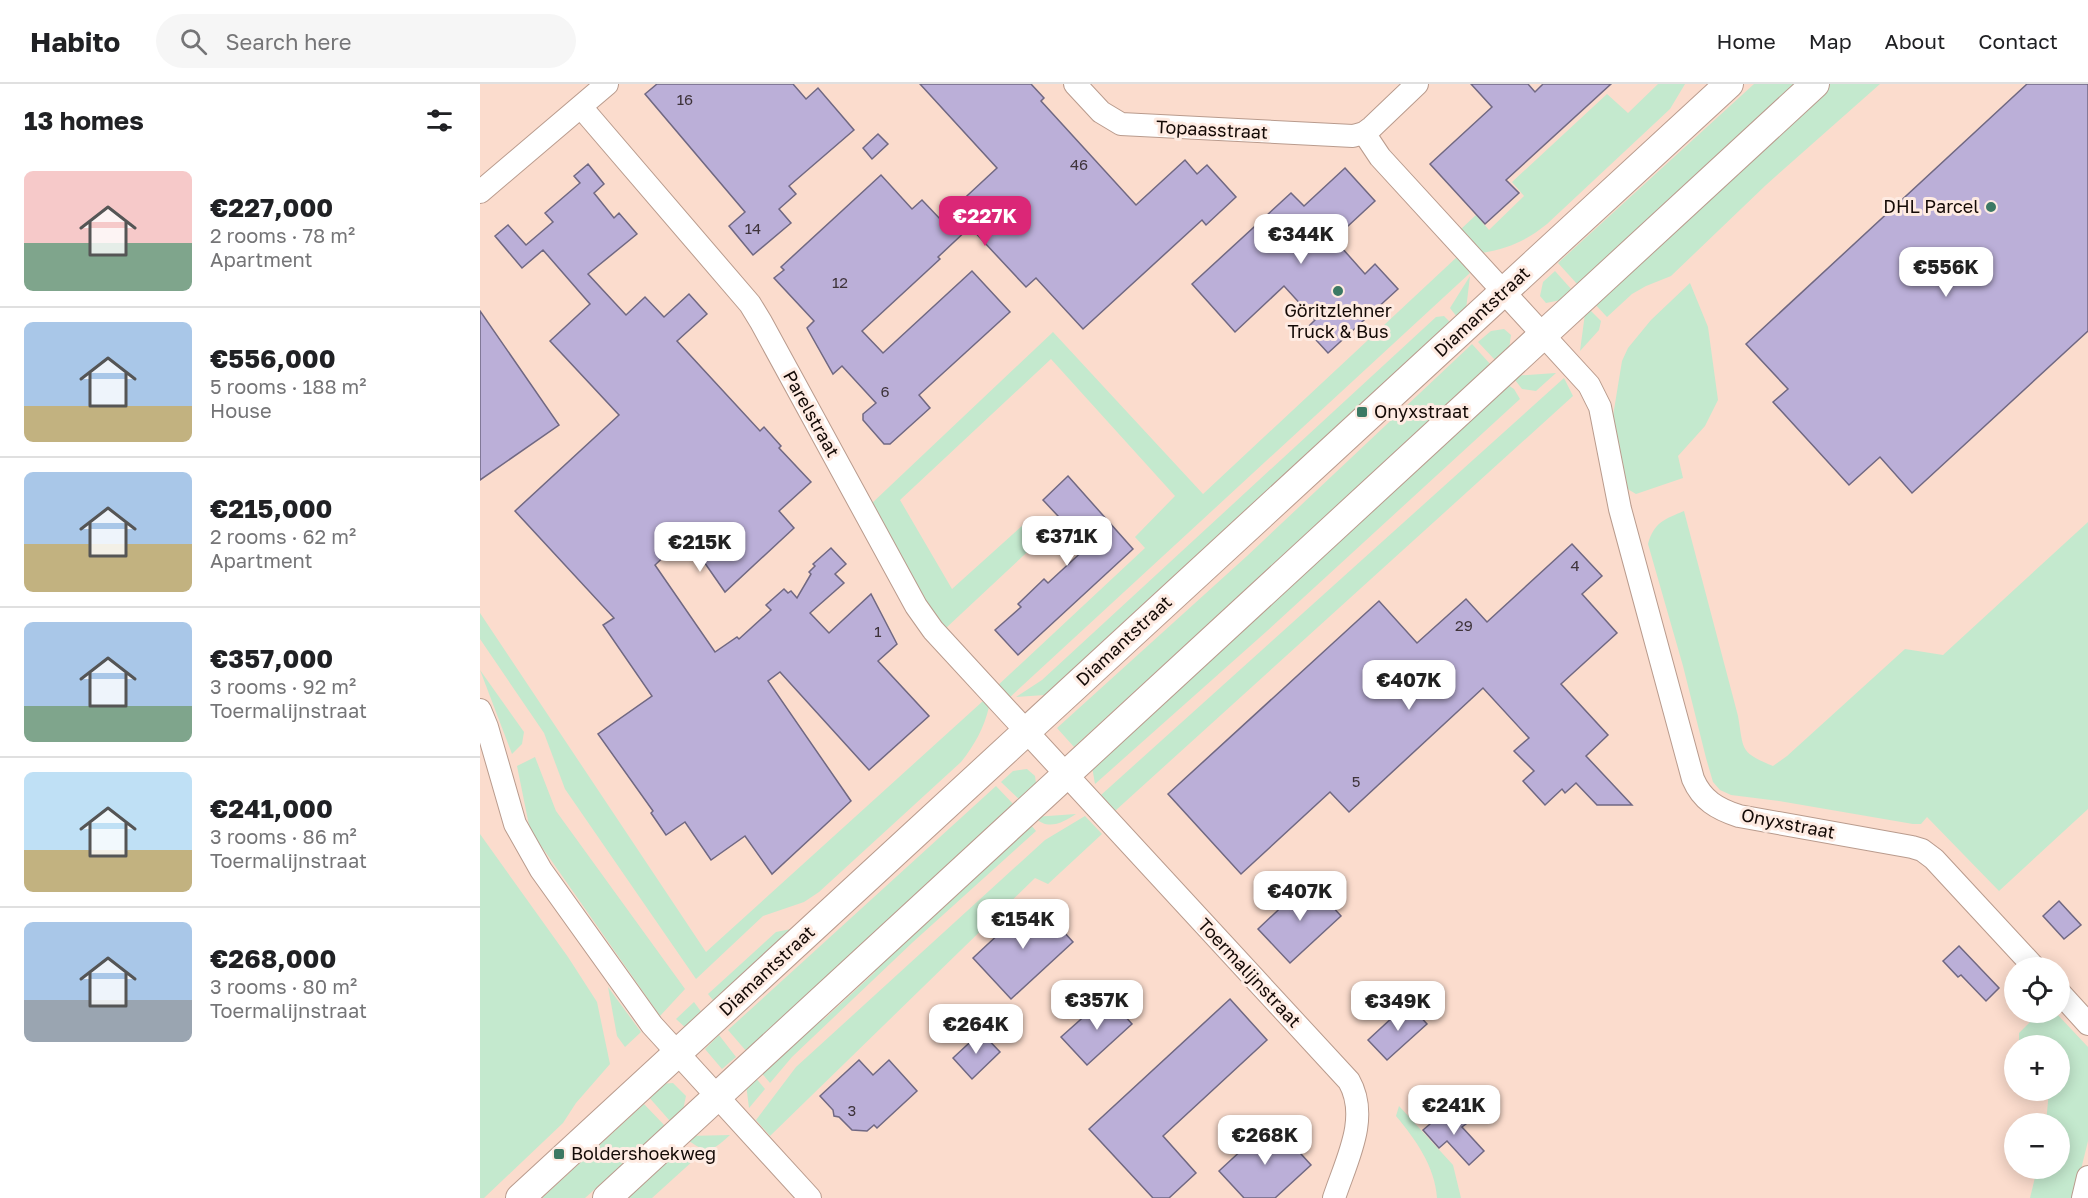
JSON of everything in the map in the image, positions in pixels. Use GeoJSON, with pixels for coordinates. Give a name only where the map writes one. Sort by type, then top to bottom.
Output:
{"type":"FeatureCollection","features":[{"type":"Feature","properties":{"kind":"main road","name":"Diamantstraat"},"geometry":{"type":"LineString","coordinates":[[520,1198],[1729,84]]}},
{"type":"Feature","properties":{"kind":"main road"},"geometry":{"type":"LineString","coordinates":[[607,1198],[1815,84]]}},
{"type":"Feature","properties":{"kind":"street"},"geometry":{"type":"LineString","coordinates":[[480,192],[607,84]]}},
{"type":"Feature","properties":{"kind":"street","name":"Topaasstraat"},"geometry":{"type":"LineString","coordinates":[[1075,84],[1101,112],[1121,124],[1353,136],[1364,133]]}},
{"type":"Feature","properties":{"kind":"street"},"geometry":{"type":"LineString","coordinates":[[1417,84],[1364,133],[1380,157],[1503,292]]}},
{"type":"Feature","properties":{"kind":"street","name":"Parelstraat"},"geometry":{"type":"LineString","coordinates":[[580,107],[750,304],[916,606],[951,652],[1066,775]]}},
{"type":"Feature","properties":{"kind":"street","name":"Onyxstraat"},"geometry":{"type":"LineString","coordinates":[[1503,292],[1589,385],[1600,407],[1620,509],[1693,780],[1702,796],[1718,808],[1739,816],[1922,850],[1934,859],[2025,957]]}},
{"type":"Feature","properties":{"kind":"street"},"geometry":{"type":"LineString","coordinates":[[480,710],[515,824],[541,870],[652,1025],[810,1198]]}},
{"type":"Feature","properties":{"kind":"street","name":"Toermalijnstraat"},"geometry":{"type":"LineString","coordinates":[[1066,775],[1348,1081],[1356,1099],[1357,1128],[1334,1198]]}},
{"type":"Feature","properties":{"kind":"street"},"geometry":{"type":"LineString","coordinates":[[2070,1004],[2088,1024]]}},
{"type":"Feature","properties":{"kind":"street"},"geometry":{"type":"LineString","coordinates":[[2083,1198],[2088,1177]]}},
{"type":"Feature","properties":{"kind":"shaded area"},"geometry":{"type":"Polygon","coordinates":[[[480,84],[2088,84],[2088,1198],[480,1198],[480,84]]]}},
{"type":"Feature","properties":{"kind":"green space"},"geometry":{"type":"Polygon","coordinates":[[[1658,84],[1685,84],[1670,109],[1539,230],[1517,243],[1482,253],[1460,230],[1476,215],[1489,230],[1524,196],[1512,182],[1607,94],[1628,113],[1658,84]]]}},
{"type":"Feature","properties":{"kind":"green space"},"geometry":{"type":"Polygon","coordinates":[[[1754,84],[1798,84],[1578,285],[1558,263],[1754,84]]]}},
{"type":"Feature","properties":{"kind":"green space"},"geometry":{"type":"Polygon","coordinates":[[[1830,84],[1880,84],[1766,185],[1671,276],[1632,294],[1607,317],[1592,301],[1830,84]]]}},
{"type":"Feature","properties":{"kind":"green space"},"geometry":{"type":"Polygon","coordinates":[[[1458,256],[1470,273],[1008,699],[995,688],[1145,548],[1135,537],[1175,496],[1051,359],[900,500],[952,589],[1024,524],[1039,541],[946,628],[927,602],[870,505],[1053,332],[1203,494],[1458,256]]]}},
{"type":"Feature","properties":{"kind":"green space"},"geometry":{"type":"Polygon","coordinates":[[[1555,271],[1572,290],[1561,300],[1546,303],[1540,296],[1543,282],[1555,271]]]}},
{"type":"Feature","properties":{"kind":"green space"},"geometry":{"type":"Polygon","coordinates":[[[1470,276],[1464,326],[1450,308],[1470,276]]]}},
{"type":"Feature","properties":{"kind":"green space"},"geometry":{"type":"Polygon","coordinates":[[[1690,283],[1708,327],[1718,400],[1705,426],[1678,456],[1683,478],[1636,494],[1626,488],[1612,422],[1622,361],[1628,348],[1651,320],[1690,283]]]}},
{"type":"Feature","properties":{"kind":"green space"},"geometry":{"type":"Polygon","coordinates":[[[1586,306],[1601,321],[1599,330],[1580,351],[1586,306]]]}},
{"type":"Feature","properties":{"kind":"green space"},"geometry":{"type":"Polygon","coordinates":[[[1444,316],[1456,328],[1059,694],[1016,697],[1042,680],[1436,317],[1444,316]]]}},
{"type":"Feature","properties":{"kind":"green space"},"geometry":{"type":"Polygon","coordinates":[[[1504,329],[1511,335],[1509,349],[1496,361],[1478,342],[1491,331],[1504,329]]]}},
{"type":"Feature","properties":{"kind":"green space"},"geometry":{"type":"Polygon","coordinates":[[[1472,344],[1491,365],[1074,747],[1057,728],[1247,556],[1472,344]]]}},
{"type":"Feature","properties":{"kind":"green space"},"geometry":{"type":"Polygon","coordinates":[[[1556,373],[1536,391],[1522,389],[1512,376],[1556,373]]]}},
{"type":"Feature","properties":{"kind":"green space"},"geometry":{"type":"Polygon","coordinates":[[[1564,378],[1573,396],[1115,811],[1101,795],[1564,378]]]}},
{"type":"Feature","properties":{"kind":"green space"},"geometry":{"type":"Polygon","coordinates":[[[1505,383],[1514,389],[1520,399],[1267,631],[1095,784],[1091,761],[1505,383]]]}},
{"type":"Feature","properties":{"kind":"green space"},"geometry":{"type":"Polygon","coordinates":[[[1684,511],[1738,716],[1743,743],[1754,757],[1773,766],[1787,756],[1905,649],[1943,655],[2088,522],[2088,809],[1999,891],[1927,817],[1921,824],[1913,824],[1731,795],[1720,790],[1713,782],[1648,544],[1657,526],[1684,511]]]}},
{"type":"Feature","properties":{"kind":"green space"},"geometry":{"type":"Polygon","coordinates":[[[480,613],[706,952],[983,701],[989,707],[978,736],[961,762],[819,892],[804,902],[763,916],[696,979],[565,789],[544,733],[480,639],[480,613]]]}},
{"type":"Feature","properties":{"kind":"green space"},"geometry":{"type":"Polygon","coordinates":[[[480,670],[524,732],[522,744],[512,754],[480,670]]]}},
{"type":"Feature","properties":{"kind":"green space"},"geometry":{"type":"Polygon","coordinates":[[[535,757],[556,811],[685,989],[660,1016],[530,830],[517,766],[535,757]]]}},
{"type":"Feature","properties":{"kind":"green space"},"geometry":{"type":"Polygon","coordinates":[[[1027,769],[1035,776],[1036,783],[1021,801],[1001,782],[1013,771],[1027,769]]]}},
{"type":"Feature","properties":{"kind":"green space"},"geometry":{"type":"Polygon","coordinates":[[[996,786],[1015,806],[747,1052],[728,1030],[996,786]]]}},
{"type":"Feature","properties":{"kind":"green space"},"geometry":{"type":"Polygon","coordinates":[[[1076,814],[1060,823],[1050,825],[1034,817],[1076,814]]]}},
{"type":"Feature","properties":{"kind":"green space"},"geometry":{"type":"Polygon","coordinates":[[[1085,816],[1102,834],[1048,884],[1035,878],[770,1136],[756,1120],[796,1067],[1045,840],[1085,816]]]}},
{"type":"Feature","properties":{"kind":"green space"},"geometry":{"type":"Polygon","coordinates":[[[1031,825],[1036,831],[913,942],[792,1057],[770,1083],[760,1071],[817,1014],[823,1020],[875,972],[870,965],[1031,825]]]}},
{"type":"Feature","properties":{"kind":"green space"},"geometry":{"type":"Polygon","coordinates":[[[480,834],[568,957],[597,1002],[610,1064],[576,1103],[563,1123],[484,1198],[480,1198],[480,834]]]}},
{"type":"Feature","properties":{"kind":"green space"},"geometry":{"type":"Polygon","coordinates":[[[811,925],[720,1009],[708,994],[776,932],[811,925]]]}},
{"type":"Feature","properties":{"kind":"green space"},"geometry":{"type":"Polygon","coordinates":[[[608,987],[641,1032],[625,1047],[617,1036],[608,987]]]}},
{"type":"Feature","properties":{"kind":"green space"},"geometry":{"type":"Polygon","coordinates":[[[694,1002],[705,1017],[689,1031],[676,1019],[694,1002]]]}},
{"type":"Feature","properties":{"kind":"green space"},"geometry":{"type":"Polygon","coordinates":[[[2029,1023],[2065,1023],[2088,1047],[2088,1141],[2074,1198],[2030,1198],[2035,1179],[2070,1179],[2070,1113],[2047,1113],[2048,1101],[2070,1101],[2070,1035],[2019,1035],[2029,1023]]]}},
{"type":"Feature","properties":{"kind":"green space"},"geometry":{"type":"Polygon","coordinates":[[[719,1035],[736,1057],[722,1069],[705,1049],[719,1035]]]}},
{"type":"Feature","properties":{"kind":"green space"},"geometry":{"type":"Polygon","coordinates":[[[754,1076],[765,1089],[749,1108],[746,1084],[754,1076]]]}},
{"type":"Feature","properties":{"kind":"green space"},"geometry":{"type":"Polygon","coordinates":[[[673,1083],[686,1096],[683,1110],[670,1121],[647,1095],[659,1084],[673,1083]]]}},
{"type":"Feature","properties":{"kind":"green space"},"geometry":{"type":"Polygon","coordinates":[[[644,1104],[665,1126],[585,1198],[542,1198],[644,1104]]]}},
{"type":"Feature","properties":{"kind":"green space"},"geometry":{"type":"Polygon","coordinates":[[[1399,1106],[1453,1165],[1461,1198],[1437,1198],[1432,1175],[1423,1154],[1396,1116],[1399,1106]]]}},
{"type":"Feature","properties":{"kind":"green space"},"geometry":{"type":"Polygon","coordinates":[[[730,1135],[710,1149],[700,1148],[688,1140],[688,1136],[730,1135]]]}},
{"type":"Feature","properties":{"kind":"green space"},"geometry":{"type":"Polygon","coordinates":[[[682,1145],[695,1159],[652,1198],[623,1198],[682,1145]]]}},
{"type":"Feature","properties":{"kind":"building"},"geometry":{"type":"Polygon","coordinates":[[[657,84],[793,84],[806,99],[818,88],[854,130],[789,186],[796,194],[779,209],[791,223],[753,255],[729,226],[745,212],[645,94],[657,84]]]}},
{"type":"Feature","properties":{"kind":"building"},"geometry":{"type":"Polygon","coordinates":[[[920,84],[1031,84],[1044,98],[1041,101],[1136,205],[1185,160],[1197,174],[1207,165],[1236,197],[1206,225],[1202,220],[1083,329],[1036,278],[1026,287],[970,227],[938,257],[940,259],[862,331],[883,353],[972,271],[1010,312],[919,395],[930,408],[890,444],[884,444],[863,420],[863,414],[876,403],[842,366],[833,374],[807,328],[814,321],[774,278],[784,270],[781,267],[881,175],[912,209],[922,200],[941,220],[997,168],[920,84]]]}},
{"type":"Feature","properties":{"kind":"building"},"geometry":{"type":"Polygon","coordinates":[[[1471,84],[1528,84],[1535,92],[1543,84],[1611,84],[1506,180],[1519,193],[1485,224],[1430,164],[1492,107],[1471,84]]]}},
{"type":"Feature","properties":{"kind":"building","name":"DHL Parcel"},"geometry":{"type":"Polygon","coordinates":[[[2027,84],[2088,84],[2088,331],[1912,493],[1880,457],[1849,485],[1773,402],[1788,389],[1746,344],[2027,84]]]}},
{"type":"Feature","properties":{"kind":"building"},"geometry":{"type":"Polygon","coordinates":[[[878,134],[888,144],[872,159],[863,148],[878,134]]]}},
{"type":"Feature","properties":{"kind":"building"},"geometry":{"type":"Polygon","coordinates":[[[588,164],[604,184],[594,193],[614,218],[619,213],[637,234],[588,274],[626,315],[645,297],[664,317],[689,294],[707,314],[677,341],[760,431],[764,427],[781,446],[779,448],[811,482],[779,511],[794,528],[725,592],[686,536],[655,565],[715,652],[737,637],[739,639],[771,610],[766,605],[784,589],[788,593],[791,591],[797,598],[811,574],[809,572],[815,566],[813,564],[831,548],[846,564],[835,574],[844,583],[810,613],[829,633],[871,594],[897,644],[878,661],[929,716],[869,770],[780,672],[768,681],[851,801],[772,874],[745,836],[711,860],[685,822],[666,835],[651,813],[653,811],[598,734],[652,696],[603,625],[614,618],[515,511],[619,415],[550,341],[590,304],[543,250],[522,268],[495,236],[508,225],[526,245],[553,222],[545,213],[580,183],[574,176],[588,164]]]}},
{"type":"Feature","properties":{"kind":"building"},"geometry":{"type":"Polygon","coordinates":[[[1345,168],[1375,201],[1334,239],[1365,274],[1375,264],[1398,289],[1328,353],[1306,329],[1315,320],[1284,286],[1235,332],[1192,284],[1291,193],[1304,206],[1345,168]]]}},
{"type":"Feature","properties":{"kind":"building"},"geometry":{"type":"Polygon","coordinates":[[[480,311],[559,425],[480,480],[480,311]]]}},
{"type":"Feature","properties":{"kind":"building"},"geometry":{"type":"Polygon","coordinates":[[[1068,476],[1133,549],[1018,655],[995,630],[1021,607],[1018,604],[1044,579],[1048,583],[1087,547],[1043,500],[1068,476]]]}},
{"type":"Feature","properties":{"kind":"building"},"geometry":{"type":"Polygon","coordinates":[[[1572,544],[1602,576],[1582,594],[1617,633],[1561,684],[1608,735],[1586,756],[1632,805],[1597,805],[1576,783],[1565,793],[1562,789],[1545,805],[1523,781],[1534,771],[1514,751],[1529,738],[1483,688],[1349,812],[1330,792],[1241,874],[1168,794],[1379,601],[1417,643],[1466,599],[1487,622],[1572,544]]]}},
{"type":"Feature","properties":{"kind":"building"},"geometry":{"type":"Polygon","coordinates":[[[1309,881],[1341,916],[1290,963],[1258,929],[1309,881]]]}},
{"type":"Feature","properties":{"kind":"building"},"geometry":{"type":"Polygon","coordinates":[[[1035,900],[1073,942],[1011,999],[973,958],[1035,900]]]}},
{"type":"Feature","properties":{"kind":"building"},"geometry":{"type":"Polygon","coordinates":[[[2059,901],[2081,925],[2064,939],[2043,916],[2059,901]]]}},
{"type":"Feature","properties":{"kind":"building"},"geometry":{"type":"Polygon","coordinates":[[[1959,946],[1999,988],[1986,1001],[1961,975],[1958,977],[1943,961],[1959,946]]]}},
{"type":"Feature","properties":{"kind":"building"},"geometry":{"type":"Polygon","coordinates":[[[1107,996],[1132,1024],[1087,1065],[1061,1037],[1107,996]]]}},
{"type":"Feature","properties":{"kind":"building"},"geometry":{"type":"Polygon","coordinates":[[[1230,999],[1267,1040],[1163,1136],[1196,1173],[1169,1198],[1153,1198],[1089,1129],[1230,999]]]}},
{"type":"Feature","properties":{"kind":"building"},"geometry":{"type":"Polygon","coordinates":[[[1408,1003],[1427,1024],[1387,1060],[1368,1040],[1408,1003]]]}},
{"type":"Feature","properties":{"kind":"building"},"geometry":{"type":"Polygon","coordinates":[[[981,1032],[1000,1052],[972,1079],[953,1058],[981,1032]]]}},
{"type":"Feature","properties":{"kind":"building"},"geometry":{"type":"Polygon","coordinates":[[[859,1060],[873,1075],[889,1060],[917,1091],[877,1128],[874,1125],[867,1131],[852,1130],[839,1117],[834,1116],[833,1110],[820,1096],[859,1060]]]}},
{"type":"Feature","properties":{"kind":"building"},"geometry":{"type":"Polygon","coordinates":[[[1450,1107],[1466,1124],[1462,1127],[1484,1151],[1469,1165],[1447,1141],[1439,1148],[1423,1130],[1450,1107]]]}},
{"type":"Feature","properties":{"kind":"building"},"geometry":{"type":"Polygon","coordinates":[[[1272,1122],[1311,1165],[1275,1198],[1244,1198],[1219,1171],[1272,1122]]]}},
{"type":"Feature","properties":{"kind":"place","name":"DHL Parcel"},"geometry":{"type":"Point","coordinates":[1991,207]}},
{"type":"Feature","properties":{"kind":"place","name":"Göritzlehner Truck & Bus"},"geometry":{"type":"Point","coordinates":[1338,291]}},
{"type":"Feature","properties":{"kind":"place","name":"Onyxstraat"},"geometry":{"type":"Point","coordinates":[1362,412]}},
{"type":"Feature","properties":{"kind":"place","name":"Boldershoekweg"},"geometry":{"type":"Point","coordinates":[559,1154]}}]}
